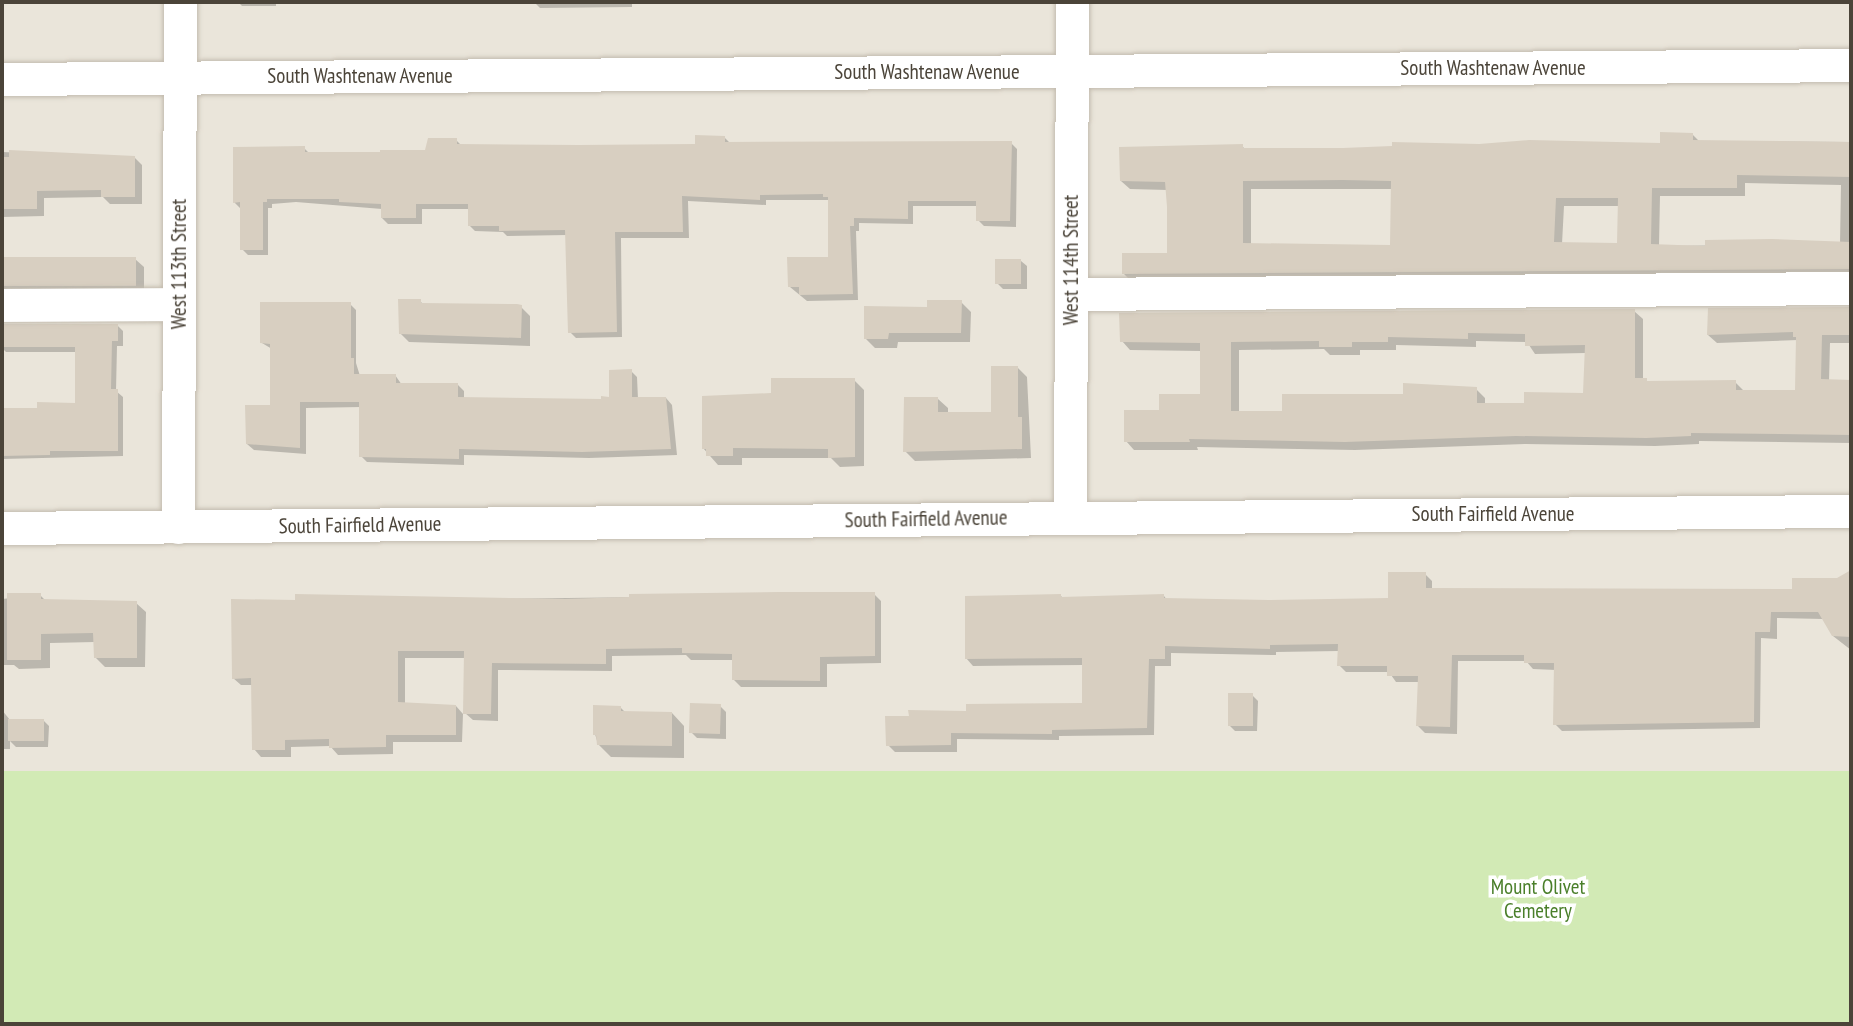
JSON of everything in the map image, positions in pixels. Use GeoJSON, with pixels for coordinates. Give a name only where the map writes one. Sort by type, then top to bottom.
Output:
{"type":"FeatureCollection","features":[{"type":"Feature","properties":{"kind":"street","name":"West 113th Street"},"geometry":{"type":"LineString","coordinates":[[178,527],[180,2]]}},
{"type":"Feature","properties":{"kind":"street","name":"West 114th Street"},"geometry":{"type":"LineString","coordinates":[[1070,518],[1072,2]]}},
{"type":"Feature","properties":{"kind":"street","name":"South Washtenaw Avenue"},"geometry":{"type":"LineString","coordinates":[[2,79],[1851,65]]}},
{"type":"Feature","properties":{"kind":"street"},"geometry":{"type":"LineString","coordinates":[[1071,294],[1851,288]]}},
{"type":"Feature","properties":{"kind":"street"},"geometry":{"type":"LineString","coordinates":[[2,305],[179,304]]}},
{"type":"Feature","properties":{"kind":"street","name":"South Fairfield Avenue"},"geometry":{"type":"LineString","coordinates":[[2,528],[1851,511]]}},
{"type":"Feature","properties":{"kind":"shaded area"},"geometry":{"type":"Polygon","coordinates":[[[2,2],[1851,2],[1851,779],[2,779],[2,2]]]}},
{"type":"Feature","properties":{"kind":"green space","name":"Mount Olivet Cemetery"},"geometry":{"type":"Polygon","coordinates":[[[2,771],[1851,771],[1851,1024],[2,1024],[2,771]]]}},
{"type":"Feature","properties":{"kind":"building"},"geometry":{"type":"Polygon","coordinates":[[[1660,132],[1693,133],[1693,140],[1851,142],[1851,177],[1737,175],[1737,188],[1652,188],[1651,244],[1705,246],[1705,240],[1772,239],[1851,242],[1851,269],[1122,274],[1122,253],[1167,253],[1167,207],[1165,182],[1120,181],[1119,147],[1243,144],[1243,148],[1343,148],[1392,146],[1392,142],[1479,144],[1529,140],[1660,143],[1660,132]],[[1243,181],[1243,243],[1390,245],[1391,181],[1243,181]],[[1556,198],[1554,242],[1617,243],[1618,198],[1556,198]]]}},
{"type":"Feature","properties":{"kind":"building"},"geometry":{"type":"Polygon","coordinates":[[[695,135],[725,136],[725,142],[1012,141],[1010,221],[976,221],[976,201],[908,201],[908,219],[854,218],[854,226],[850,226],[853,294],[799,295],[799,287],[788,287],[787,257],[828,257],[828,197],[823,197],[823,194],[760,195],[760,200],[682,196],[683,232],[615,232],[617,332],[568,333],[565,230],[499,231],[499,226],[468,226],[468,204],[416,204],[416,218],[381,218],[381,204],[339,202],[339,199],[267,199],[267,202],[263,202],[263,250],[240,250],[240,202],[233,203],[233,147],[305,146],[305,152],[425,150],[428,138],[457,138],[457,144],[695,144],[695,135]]]}},
{"type":"Feature","properties":{"kind":"building"},"geometry":{"type":"Polygon","coordinates":[[[9,150],[135,156],[135,197],[101,197],[101,190],[37,191],[37,209],[4,209],[4,157],[9,157],[9,150]]]}},
{"type":"Feature","properties":{"kind":"building"},"geometry":{"type":"Polygon","coordinates":[[[2,257],[136,257],[136,286],[2,286],[2,257]]]}},
{"type":"Feature","properties":{"kind":"building"},"geometry":{"type":"Polygon","coordinates":[[[995,259],[1021,259],[1021,284],[995,284],[995,259]]]}},
{"type":"Feature","properties":{"kind":"building"},"geometry":{"type":"Polygon","coordinates":[[[398,299],[421,299],[421,303],[522,305],[521,338],[399,334],[398,299]]]}},
{"type":"Feature","properties":{"kind":"building"},"geometry":{"type":"Polygon","coordinates":[[[927,300],[962,300],[961,333],[889,333],[888,339],[864,339],[864,306],[927,307],[927,300]]]}},
{"type":"Feature","properties":{"kind":"building"},"geometry":{"type":"Polygon","coordinates":[[[260,302],[351,302],[351,358],[354,358],[354,374],[396,374],[396,383],[458,383],[458,397],[601,399],[601,396],[609,397],[609,370],[632,369],[632,397],[666,397],[671,449],[582,452],[459,449],[459,459],[359,457],[359,402],[300,402],[300,448],[246,444],[245,405],[270,405],[270,344],[260,343],[260,302]]]}},
{"type":"Feature","properties":{"kind":"building"},"geometry":{"type":"Polygon","coordinates":[[[1851,307],[1851,335],[1822,335],[1821,379],[1851,380],[1851,435],[1691,433],[1691,436],[1646,438],[1516,436],[1345,442],[1189,439],[1190,442],[1124,442],[1124,410],[1159,410],[1159,394],[1200,394],[1200,343],[1120,342],[1119,313],[1635,309],[1635,378],[1647,378],[1647,381],[1736,380],[1736,390],[1795,390],[1796,337],[1793,337],[1793,332],[1707,335],[1708,308],[1851,307]],[[1468,333],[1468,339],[1388,337],[1388,342],[1352,342],[1352,347],[1319,347],[1319,341],[1231,342],[1231,411],[1282,411],[1282,394],[1403,394],[1403,383],[1477,387],[1477,403],[1524,403],[1524,392],[1583,393],[1585,345],[1525,346],[1525,334],[1468,333]]]}},
{"type":"Feature","properties":{"kind":"building"},"geometry":{"type":"Polygon","coordinates":[[[2,324],[118,324],[118,341],[112,341],[111,389],[118,389],[118,451],[50,451],[50,455],[2,456],[2,408],[37,408],[37,402],[75,403],[75,347],[2,347],[2,324]]]}},
{"type":"Feature","properties":{"kind":"building"},"geometry":{"type":"Polygon","coordinates":[[[991,366],[1018,366],[1018,417],[1022,417],[1022,449],[903,452],[904,397],[938,397],[938,412],[991,412],[991,366]]]}},
{"type":"Feature","properties":{"kind":"building"},"geometry":{"type":"Polygon","coordinates":[[[771,378],[855,378],[855,457],[828,458],[828,449],[733,448],[733,456],[706,456],[706,449],[702,449],[702,396],[771,393],[771,378]]]}},
{"type":"Feature","properties":{"kind":"building"},"geometry":{"type":"Polygon","coordinates":[[[1851,570],[1851,637],[1832,636],[1818,612],[1771,612],[1770,632],[1755,632],[1754,722],[1553,725],[1554,663],[1524,663],[1524,655],[1452,655],[1450,727],[1416,726],[1418,676],[1387,676],[1387,666],[1337,666],[1338,644],[1270,645],[1270,649],[1165,646],[1165,659],[1149,659],[1147,728],[1052,730],[1052,734],[951,733],[951,745],[886,746],[885,716],[909,716],[908,710],[966,711],[966,704],[1082,703],[1082,658],[965,659],[965,596],[1164,594],[1164,598],[1269,600],[1388,598],[1388,572],[1426,572],[1426,588],[1792,589],[1792,578],[1837,578],[1851,570]]]}},
{"type":"Feature","properties":{"kind":"building"},"geometry":{"type":"Polygon","coordinates":[[[875,592],[875,656],[820,657],[820,681],[732,680],[732,654],[682,653],[682,648],[606,649],[606,664],[492,663],[491,714],[463,714],[464,651],[398,651],[398,702],[456,705],[456,735],[386,735],[386,747],[329,748],[329,739],[285,740],[285,750],[252,750],[251,678],[232,679],[231,599],[295,600],[295,594],[565,599],[629,597],[629,594],[875,592]]]}},
{"type":"Feature","properties":{"kind":"building"},"geometry":{"type":"Polygon","coordinates":[[[7,593],[41,593],[41,599],[137,601],[137,658],[94,658],[93,633],[41,634],[41,660],[7,660],[7,593]]]}},
{"type":"Feature","properties":{"kind":"building"},"geometry":{"type":"Polygon","coordinates":[[[1228,693],[1253,693],[1253,726],[1228,726],[1228,693]]]}},
{"type":"Feature","properties":{"kind":"building"},"geometry":{"type":"Polygon","coordinates":[[[690,703],[721,704],[720,734],[689,733],[690,703]]]}},
{"type":"Feature","properties":{"kind":"building"},"geometry":{"type":"Polygon","coordinates":[[[593,705],[621,706],[621,711],[672,712],[672,746],[597,745],[596,735],[593,735],[593,705]]]}},
{"type":"Feature","properties":{"kind":"building"},"geometry":{"type":"Polygon","coordinates":[[[8,719],[44,719],[44,741],[8,741],[8,719]]]}}]}
